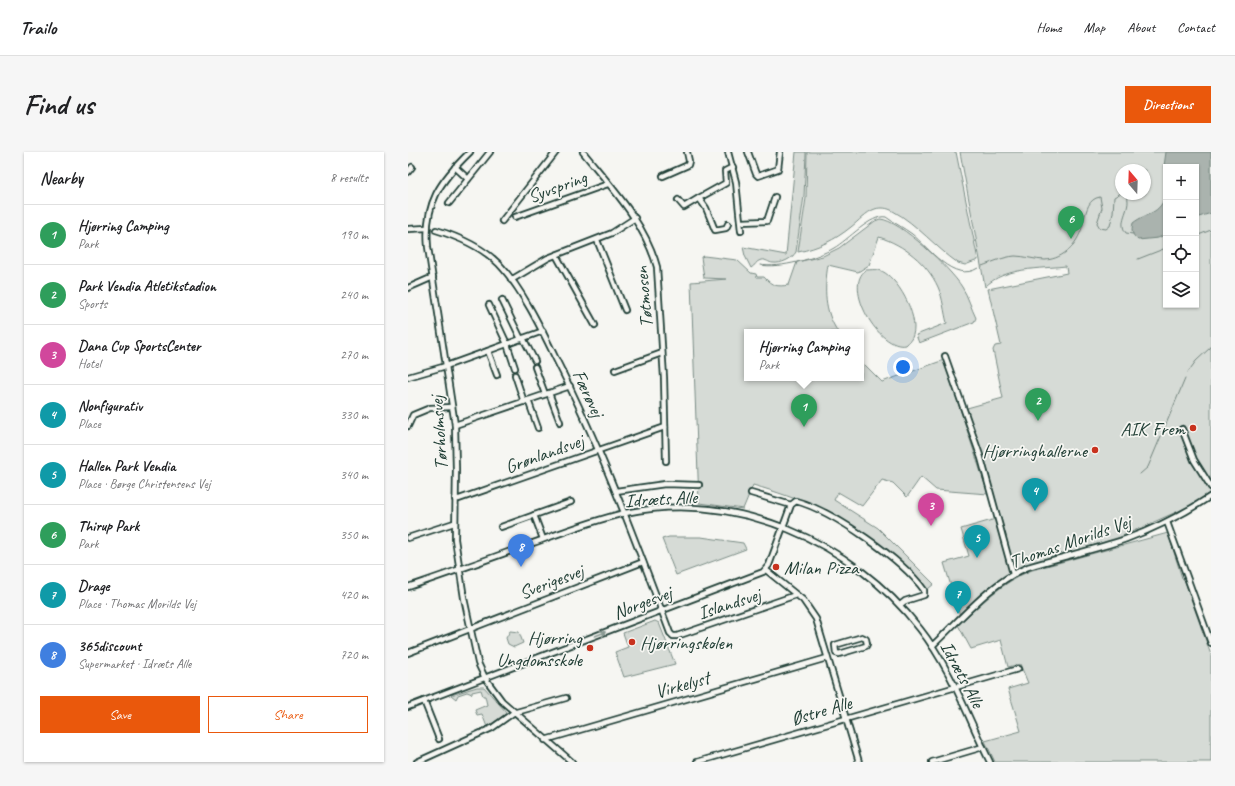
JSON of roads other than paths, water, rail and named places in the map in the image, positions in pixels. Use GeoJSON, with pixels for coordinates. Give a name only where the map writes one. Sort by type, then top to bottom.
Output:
{"type":"FeatureCollection","features":[{"type":"Feature","properties":{"kind":"street","name":"Tørholmsvej"},"geometry":{"type":"LineString","coordinates":[[470,152],[443,180],[431,208],[427,228],[455,426],[456,469],[454,523],[459,570],[478,663],[485,678],[513,713],[572,762]]}},
{"type":"Feature","properties":{"kind":"street"},"geometry":{"type":"LineString","coordinates":[[448,203],[490,152]]}},
{"type":"Feature","properties":{"kind":"street"},"geometry":{"type":"LineString","coordinates":[[502,221],[556,152]]}},
{"type":"Feature","properties":{"kind":"street","name":"Tøtmosen"},"geometry":{"type":"LineString","coordinates":[[583,152],[635,218],[649,242],[657,268],[659,281],[666,461]]}},
{"type":"Feature","properties":{"kind":"street"},"geometry":{"type":"LineString","coordinates":[[664,176],[688,165],[689,161],[687,152]]}},
{"type":"Feature","properties":{"kind":"street"},"geometry":{"type":"LineString","coordinates":[[728,152],[739,197],[741,231]]}},
{"type":"Feature","properties":{"kind":"street"},"geometry":{"type":"LineString","coordinates":[[748,152],[758,176],[778,169],[780,152]]}},
{"type":"Feature","properties":{"kind":"street"},"geometry":{"type":"LineString","coordinates":[[408,172],[412,167]]}},
{"type":"Feature","properties":{"kind":"street"},"geometry":{"type":"LineString","coordinates":[[455,167],[468,179]]}},
{"type":"Feature","properties":{"kind":"street"},"geometry":{"type":"LineString","coordinates":[[678,200],[684,208],[726,183],[727,180],[725,171],[732,167]]}},
{"type":"Feature","properties":{"kind":"street","name":"Syvspring"},"geometry":{"type":"LineString","coordinates":[[515,217],[608,184]]}},
{"type":"Feature","properties":{"kind":"street"},"geometry":{"type":"LineString","coordinates":[[741,222],[767,221],[775,197]]}},
{"type":"Feature","properties":{"kind":"street"},"geometry":{"type":"LineString","coordinates":[[699,198],[706,208],[715,230],[726,228],[728,224]]}},
{"type":"Feature","properties":{"kind":"street"},"geometry":{"type":"LineString","coordinates":[[511,280],[556,255],[597,240],[622,228],[635,218]]}},
{"type":"Feature","properties":{"kind":"street"},"geometry":{"type":"LineString","coordinates":[[408,229],[427,228]]}},
{"type":"Feature","properties":{"kind":"street","name":"Færøvej"},"geometry":{"type":"LineString","coordinates":[[436,230],[478,248],[499,265],[511,280],[543,331],[570,386],[626,513],[662,611]]}},
{"type":"Feature","properties":{"kind":"street"},"geometry":{"type":"LineString","coordinates":[[597,240],[625,310]]}},
{"type":"Feature","properties":{"kind":"street"},"geometry":{"type":"LineString","coordinates":[[556,255],[595,325]]}},
{"type":"Feature","properties":{"kind":"street"},"geometry":{"type":"LineString","coordinates":[[408,288],[433,277]]}},
{"type":"Feature","properties":{"kind":"street"},"geometry":{"type":"LineString","coordinates":[[502,300],[535,364],[560,422]]}},
{"type":"Feature","properties":{"kind":"street"},"geometry":{"type":"LineString","coordinates":[[489,305],[507,344],[515,368]]}},
{"type":"Feature","properties":{"kind":"street"},"geometry":{"type":"LineString","coordinates":[[408,377],[446,366],[543,331]]}},
{"type":"Feature","properties":{"kind":"street"},"geometry":{"type":"LineString","coordinates":[[488,351],[497,375]]}},
{"type":"Feature","properties":{"kind":"street"},"geometry":{"type":"LineString","coordinates":[[615,370],[662,353]]}},
{"type":"Feature","properties":{"kind":"street"},"geometry":{"type":"LineString","coordinates":[[945,356],[981,458],[1014,574]]}},
{"type":"Feature","properties":{"kind":"street"},"geometry":{"type":"LineString","coordinates":[[515,375],[538,428]]}},
{"type":"Feature","properties":{"kind":"street"},"geometry":{"type":"LineString","coordinates":[[455,426],[570,386]]}},
{"type":"Feature","properties":{"kind":"street"},"geometry":{"type":"LineString","coordinates":[[408,426],[413,415],[430,408],[452,407]]}},
{"type":"Feature","properties":{"kind":"street","name":"Grønlandsvej"},"geometry":{"type":"LineString","coordinates":[[455,499],[459,499],[665,426]]}},
{"type":"Feature","properties":{"kind":"street"},"geometry":{"type":"LineString","coordinates":[[1182,429],[1194,460],[1211,487]]}},
{"type":"Feature","properties":{"kind":"street","name":"Idræts Alle"},"geometry":{"type":"LineString","coordinates":[[616,491],[665,484],[699,485]]}},
{"type":"Feature","properties":{"kind":"street"},"geometry":{"type":"LineString","coordinates":[[751,493],[791,504],[794,502],[799,502],[846,526],[873,543],[903,568],[922,587],[925,593],[923,596],[904,601],[900,605]]}},
{"type":"Feature","properties":{"kind":"street","name":"Thomas Morilds Vej"},"geometry":{"type":"LineString","coordinates":[[932,646],[992,589],[1014,574],[1046,562],[1124,539],[1167,522],[1211,496]]}},
{"type":"Feature","properties":{"kind":"street"},"geometry":{"type":"LineString","coordinates":[[501,527],[571,502]]}},
{"type":"Feature","properties":{"kind":"street"},"geometry":{"type":"LineString","coordinates":[[791,504],[766,570],[796,595],[811,610],[816,619],[859,762]]}},
{"type":"Feature","properties":{"kind":"street","name":"Idræts Alle"},"geometry":{"type":"LineString","coordinates":[[408,587],[590,523],[626,513],[672,509],[696,509],[741,515],[783,527],[810,539],[851,563],[882,587],[900,605],[932,646],[954,687],[990,762]]}},
{"type":"Feature","properties":{"kind":"street"},"geometry":{"type":"LineString","coordinates":[[534,515],[543,539]]}},
{"type":"Feature","properties":{"kind":"street"},"geometry":{"type":"LineString","coordinates":[[1167,522],[1211,643]]}},
{"type":"Feature","properties":{"kind":"street"},"geometry":{"type":"LineString","coordinates":[[408,538],[454,523]]}},
{"type":"Feature","properties":{"kind":"street","name":"Sverigesvej"},"geometry":{"type":"LineString","coordinates":[[408,653],[643,562]]}},
{"type":"Feature","properties":{"kind":"street","name":"Norgesvej"},"geometry":{"type":"LineString","coordinates":[[408,707],[766,570]]}},
{"type":"Feature","properties":{"kind":"street","name":"Islandsvej"},"geometry":{"type":"LineString","coordinates":[[662,611],[670,633],[673,636],[677,636],[796,595]]}},
{"type":"Feature","properties":{"kind":"street"},"geometry":{"type":"LineString","coordinates":[[862,637],[866,639],[866,646],[839,654],[835,650],[836,645],[862,637]]}},
{"type":"Feature","properties":{"kind":"street","name":"Virkelyst"},"geometry":{"type":"LineString","coordinates":[[545,740],[827,656],[835,650]]}},
{"type":"Feature","properties":{"kind":"street","name":"Østre Alle"},"geometry":{"type":"LineString","coordinates":[[697,762],[1018,669]]}},
{"type":"Feature","properties":{"kind":"street"},"geometry":{"type":"LineString","coordinates":[[417,762],[492,728],[513,713],[566,698]]}},
{"type":"Feature","properties":{"kind":"street"},"geometry":{"type":"LineString","coordinates":[[424,701],[439,739]]}},
{"type":"Feature","properties":{"kind":"street"},"geometry":{"type":"LineString","coordinates":[[932,762],[983,747]]}},
{"type":"Feature","properties":{"kind":"waterway"},"geometry":{"type":"LineString","coordinates":[[1084,219],[1090,202],[1100,197],[1102,208],[1097,223],[1100,228],[1106,229],[1110,226],[1115,196]]}},
{"type":"Feature","properties":{"kind":"waterway"},"geometry":{"type":"LineString","coordinates":[[1128,200],[1123,228],[1126,233],[1133,234]]}},
{"type":"Feature","properties":{"kind":"waterway"},"geometry":{"type":"LineString","coordinates":[[760,265],[768,266],[788,264],[827,252],[867,223],[880,217],[886,217],[912,234],[942,262],[951,268],[969,272],[978,268]]}},
{"type":"Feature","properties":{"kind":"waterway"},"geometry":{"type":"LineString","coordinates":[[982,266],[1015,256],[1045,260],[1052,259],[1065,253],[1070,248],[1078,237],[1083,224]]}},
{"type":"Feature","properties":{"kind":"waterway"},"geometry":{"type":"LineString","coordinates":[[1199,235],[1211,230]]}},
{"type":"Feature","properties":{"kind":"waterway"},"geometry":{"type":"LineString","coordinates":[[1138,259],[1163,249]]}},
{"type":"Feature","properties":{"kind":"waterway"},"geometry":{"type":"LineString","coordinates":[[1188,372],[1196,361],[1211,347]]}},
{"type":"Feature","properties":{"kind":"waterway"},"geometry":{"type":"LineString","coordinates":[[1140,474],[1148,467],[1185,379]]}},
{"type":"Feature","properties":{"kind":"place","name":"Thirup Park"},"geometry":{"type":"Point","coordinates":[1071,239]}},
{"type":"Feature","properties":{"kind":"place","name":"Park Vendia Atletikstadion"},"geometry":{"type":"Point","coordinates":[1038,421]}},
{"type":"Feature","properties":{"kind":"place","name":"Hjørring Camping"},"geometry":{"type":"Point","coordinates":[804,427]}},
{"type":"Feature","properties":{"kind":"place","name":"AIK Frem"},"geometry":{"type":"Point","coordinates":[1193,428]}},
{"type":"Feature","properties":{"kind":"place","name":"Hjørringhallerne"},"geometry":{"type":"Point","coordinates":[1095,450]}},
{"type":"Feature","properties":{"kind":"place","name":"Nonfigurativ"},"geometry":{"type":"Point","coordinates":[1035,511]}},
{"type":"Feature","properties":{"kind":"place","name":"Dana Cup SportsCenter"},"geometry":{"type":"Point","coordinates":[931,526]}},
{"type":"Feature","properties":{"kind":"place","name":"Hallen Park Vendia"},"geometry":{"type":"Point","coordinates":[977,558]}},
{"type":"Feature","properties":{"kind":"place","name":"365discount"},"geometry":{"type":"Point","coordinates":[521,567]}},
{"type":"Feature","properties":{"kind":"place","name":"Milan Pizza"},"geometry":{"type":"Point","coordinates":[776,567]}},
{"type":"Feature","properties":{"kind":"place","name":"Drage"},"geometry":{"type":"Point","coordinates":[958,614]}},
{"type":"Feature","properties":{"kind":"place","name":"Hjørringskolen"},"geometry":{"type":"Point","coordinates":[632,642]}},
{"type":"Feature","properties":{"kind":"place","name":"Hjørring Ungdomsskole"},"geometry":{"type":"Point","coordinates":[590,648]}}]}
